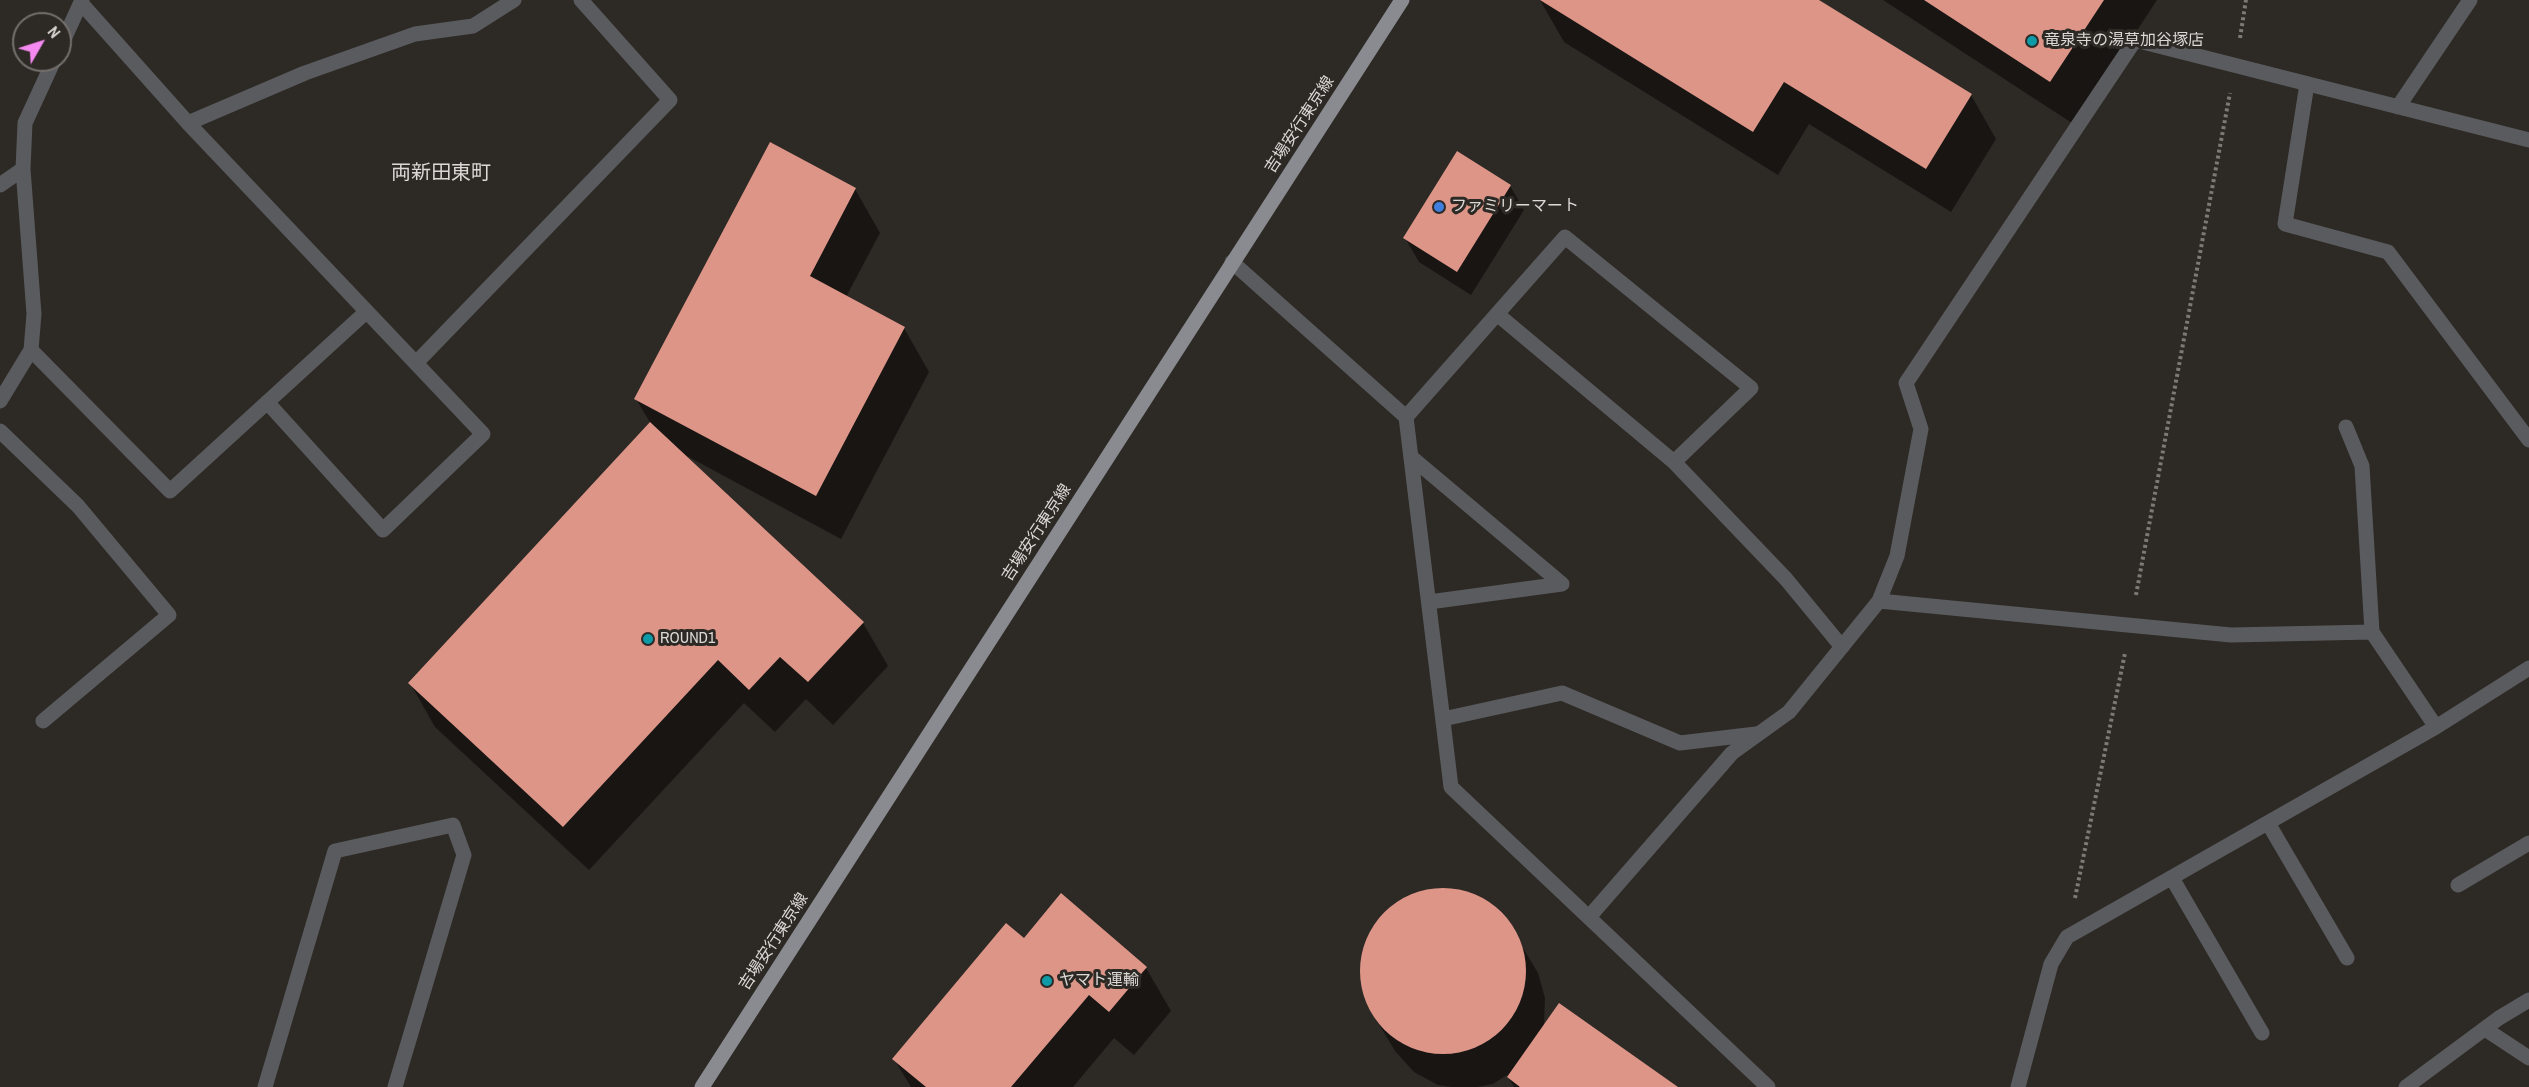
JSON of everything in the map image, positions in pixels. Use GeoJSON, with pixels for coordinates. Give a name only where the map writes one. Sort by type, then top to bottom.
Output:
{"type":"FeatureCollection","features":[{"type":"Feature","properties":{"kind":"main road","name":"吉場安行東京線"},"geometry":{"type":"LineString","coordinates":[[702,1087],[1402,0]]}},
{"type":"Feature","properties":{"kind":"street"},"geometry":{"type":"LineString","coordinates":[[188,123],[305,73],[415,34],[473,26],[514,0]]}},
{"type":"Feature","properties":{"kind":"street"},"geometry":{"type":"LineString","coordinates":[[416,363],[670,100],[580,0]]}},
{"type":"Feature","properties":{"kind":"street"},"geometry":{"type":"LineString","coordinates":[[2398,107],[2470,0]]}},
{"type":"Feature","properties":{"kind":"street"},"geometry":{"type":"LineString","coordinates":[[72,23],[82,2],[188,123],[483,434],[383,530],[267,402]]}},
{"type":"Feature","properties":{"kind":"street"},"geometry":{"type":"LineString","coordinates":[[1588,917],[1732,753],[1790,712],[1879,601],[1897,556],[1921,429],[1906,383],[2135,40],[2529,140]]}},
{"type":"Feature","properties":{"kind":"street"},"geometry":{"type":"LineString","coordinates":[[0,401],[31,350],[34,314],[23,169],[25,123],[48,72]]}},
{"type":"Feature","properties":{"kind":"street"},"geometry":{"type":"LineString","coordinates":[[2307,84],[2285,224],[2388,252],[2529,440]]}},
{"type":"Feature","properties":{"kind":"street"},"geometry":{"type":"LineString","coordinates":[[0,185],[23,169]]}},
{"type":"Feature","properties":{"kind":"street"},"geometry":{"type":"LineString","coordinates":[[1406,417],[1565,237],[1751,388],[1674,462]]}},
{"type":"Feature","properties":{"kind":"street"},"geometry":{"type":"LineString","coordinates":[[1232,262],[1406,417],[1451,787],[1768,1087]]}},
{"type":"Feature","properties":{"kind":"street"},"geometry":{"type":"LineString","coordinates":[[31,350],[170,491],[366,312]]}},
{"type":"Feature","properties":{"kind":"street"},"geometry":{"type":"LineString","coordinates":[[1497,314],[1674,462],[1786,579],[1842,647]]}},
{"type":"Feature","properties":{"kind":"street"},"geometry":{"type":"LineString","coordinates":[[2346,427],[2362,466],[2372,632],[2436,727]]}},
{"type":"Feature","properties":{"kind":"street"},"geometry":{"type":"LineString","coordinates":[[0,431],[78,506],[170,615],[43,722]]}},
{"type":"Feature","properties":{"kind":"street"},"geometry":{"type":"LineString","coordinates":[[1411,457],[1562,584],[1429,602]]}},
{"type":"Feature","properties":{"kind":"street"},"geometry":{"type":"LineString","coordinates":[[1879,601],[2131,623],[2230,635],[2372,632]]}},
{"type":"Feature","properties":{"kind":"street"},"geometry":{"type":"LineString","coordinates":[[2018,1087],[2051,964],[2067,937],[2436,727],[2529,668]]}},
{"type":"Feature","properties":{"kind":"street"},"geometry":{"type":"LineString","coordinates":[[1443,719],[1562,693],[1680,743],[1759,734]]}},
{"type":"Feature","properties":{"kind":"street"},"geometry":{"type":"LineString","coordinates":[[2268,823],[2347,958]]}},
{"type":"Feature","properties":{"kind":"street"},"geometry":{"type":"LineString","coordinates":[[265,1087],[335,851],[453,825],[464,855],[395,1087]]}},
{"type":"Feature","properties":{"kind":"street"},"geometry":{"type":"LineString","coordinates":[[2458,885],[2529,843]]}},
{"type":"Feature","properties":{"kind":"street"},"geometry":{"type":"LineString","coordinates":[[2172,878],[2262,1033]]}},
{"type":"Feature","properties":{"kind":"street"},"geometry":{"type":"LineString","coordinates":[[2406,1087],[2529,1000]]}},
{"type":"Feature","properties":{"kind":"street"},"geometry":{"type":"LineString","coordinates":[[2485,1029],[2529,1058]]}},
{"type":"Feature","properties":{"kind":"path"},"geometry":{"type":"LineString","coordinates":[[2067,937],[2131,623],[2246,0]]}},
{"type":"Feature","properties":{"kind":"building"},"geometry":{"type":"Polygon","coordinates":[[[1540,0],[1819,0],[1972,94],[1926,169],[1784,82],[1753,132],[1540,0]]]}},
{"type":"Feature","properties":{"kind":"building","name":"竜泉寺の湯草加谷塚店"},"geometry":{"type":"Polygon","coordinates":[[[1924,0],[2104,0],[2050,82],[1924,0]]]}},
{"type":"Feature","properties":{"kind":"building"},"geometry":{"type":"Polygon","coordinates":[[[770,142],[856,188],[810,276],[905,327],[816,496],[634,399],[770,142]]]}},
{"type":"Feature","properties":{"kind":"building"},"geometry":{"type":"Polygon","coordinates":[[[1457,151],[1511,185],[1457,272],[1403,238],[1457,151]]]}},
{"type":"Feature","properties":{"kind":"building","name":"ROUND1"},"geometry":{"type":"Polygon","coordinates":[[[650,422],[864,622],[808,682],[780,657],[749,690],[718,660],[563,827],[408,683],[650,422]]]}},
{"type":"Feature","properties":{"kind":"building"},"geometry":{"type":"Polygon","coordinates":[[[1443,888],[1475,894],[1502,912],[1520,939],[1526,971],[1520,1003],[1502,1030],[1475,1048],[1443,1054],[1411,1048],[1384,1030],[1366,1003],[1360,971],[1366,939],[1384,912],[1411,894],[1443,888]]]}},
{"type":"Feature","properties":{"kind":"building","name":"ヤマト運輸"},"geometry":{"type":"Polygon","coordinates":[[[1061,893],[1147,967],[1109,1012],[1089,995],[1011,1087],[926,1087],[892,1059],[1006,923],[1024,938],[1061,893]]]}},
{"type":"Feature","properties":{"kind":"building"},"geometry":{"type":"Polygon","coordinates":[[[1559,1003],[1678,1087],[1520,1087],[1507,1077],[1559,1003]]]}},
{"type":"Feature","properties":{"kind":"place","name":"竜泉寺の湯草加谷塚店"},"geometry":{"type":"Point","coordinates":[2032,41]}},
{"type":"Feature","properties":{"kind":"place","name":"ファミリーマート"},"geometry":{"type":"Point","coordinates":[1439,207]}},
{"type":"Feature","properties":{"kind":"place","name":"ROUND1"},"geometry":{"type":"Point","coordinates":[648,639]}},
{"type":"Feature","properties":{"kind":"place","name":"ヤマト運輸"},"geometry":{"type":"Point","coordinates":[1047,981]}},
{"type":"Feature","properties":{"kind":"district","name":"両新田東町"},"geometry":{"type":"Point","coordinates":[441,174]}}]}
